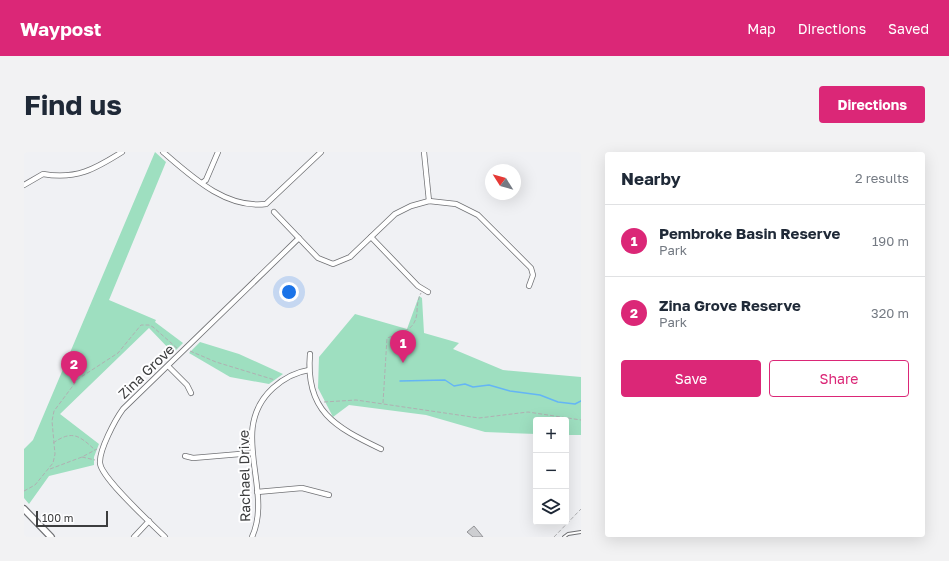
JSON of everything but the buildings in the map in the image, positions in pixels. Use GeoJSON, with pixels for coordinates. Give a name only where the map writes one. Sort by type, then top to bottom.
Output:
{"type":"FeatureCollection","features":[{"type":"Feature","properties":{"kind":"street"},"geometry":{"type":"LineString","coordinates":[[24,185],[43,174],[57,176],[81,174],[95,169],[122,152]]}},
{"type":"Feature","properties":{"kind":"street"},"geometry":{"type":"LineString","coordinates":[[163,152],[191,177],[234,202],[255,205],[266,204],[321,152]]}},
{"type":"Feature","properties":{"kind":"street"},"geometry":{"type":"LineString","coordinates":[[202,183],[206,180],[218,152]]}},
{"type":"Feature","properties":{"kind":"street"},"geometry":{"type":"LineString","coordinates":[[424,152],[429,201]]}},
{"type":"Feature","properties":{"kind":"street"},"geometry":{"type":"LineString","coordinates":[[274,212],[318,258],[334,264],[350,257],[395,214],[411,206],[429,201],[456,204],[478,215],[531,268],[533,275],[529,286]]}},
{"type":"Feature","properties":{"kind":"street","name":"Zina Grove"},"geometry":{"type":"LineString","coordinates":[[100,462],[105,445],[123,409],[299,238]]}},
{"type":"Feature","properties":{"kind":"street"},"geometry":{"type":"LineString","coordinates":[[371,238],[422,289],[428,292]]}},
{"type":"Feature","properties":{"kind":"street"},"geometry":{"type":"LineString","coordinates":[[310,354],[309,370],[317,402],[323,412],[339,427],[381,448]]}},
{"type":"Feature","properties":{"kind":"street"},"geometry":{"type":"LineString","coordinates":[[168,366],[187,385],[191,393]]}},
{"type":"Feature","properties":{"kind":"street","name":"Rachael Drive"},"geometry":{"type":"LineString","coordinates":[[252,537],[258,515],[257,492],[252,453],[254,422],[260,405],[270,391],[279,383],[297,372],[309,370]]}},
{"type":"Feature","properties":{"kind":"street"},"geometry":{"type":"LineString","coordinates":[[185,456],[193,458],[252,453]]}},
{"type":"Feature","properties":{"kind":"street"},"geometry":{"type":"LineString","coordinates":[[100,462],[105,475],[165,537]]}},
{"type":"Feature","properties":{"kind":"street"},"geometry":{"type":"LineString","coordinates":[[257,492],[302,488],[330,495]]}},
{"type":"Feature","properties":{"kind":"street"},"geometry":{"type":"LineString","coordinates":[[24,509],[51,537]]}},
{"type":"Feature","properties":{"kind":"street"},"geometry":{"type":"LineString","coordinates":[[134,537],[149,522]]}},
{"type":"Feature","properties":{"kind":"lane"},"geometry":{"type":"LineString","coordinates":[[564,537],[568,534],[581,532]]}},
{"type":"Feature","properties":{"kind":"path"},"geometry":{"type":"LineString","coordinates":[[383,404],[387,338],[409,330],[417,320],[418,298],[422,289]]}},
{"type":"Feature","properties":{"kind":"path"},"geometry":{"type":"LineString","coordinates":[[24,491],[35,485],[53,463],[55,447],[53,444],[52,416],[57,407],[78,378],[118,353],[138,326],[145,324],[153,326],[181,352],[191,351],[216,362],[275,380],[279,383]]}},
{"type":"Feature","properties":{"kind":"path"},"geometry":{"type":"LineString","coordinates":[[317,402],[356,400],[479,418],[528,412],[581,420]]}},
{"type":"Feature","properties":{"kind":"path"},"geometry":{"type":"LineString","coordinates":[[53,444],[64,436],[72,435],[78,436],[96,450]]}},
{"type":"Feature","properties":{"kind":"path"},"geometry":{"type":"LineString","coordinates":[[49,469],[82,457],[105,445]]}},
{"type":"Feature","properties":{"kind":"path"},"geometry":{"type":"LineString","coordinates":[[82,457],[100,462]]}},
{"type":"Feature","properties":{"kind":"path"},"geometry":{"type":"LineString","coordinates":[[554,537],[581,509]]}},
{"type":"Feature","properties":{"kind":"green space"},"geometry":{"type":"Polygon","coordinates":[[[155,152],[166,162],[109,300],[156,320],[155,322],[183,343],[173,353],[149,328],[60,414],[99,444],[94,457],[94,465],[49,476],[29,504],[24,498],[24,449],[33,440],[155,152]]]}},
{"type":"Feature","properties":{"kind":"green space"},"geometry":{"type":"Polygon","coordinates":[[[419,296],[422,298],[424,333],[459,343],[453,349],[503,370],[581,377],[581,435],[569,435],[569,417],[533,417],[533,434],[485,432],[426,415],[349,405],[333,417],[318,388],[319,357],[355,314],[407,329],[419,296]]]}},
{"type":"Feature","properties":{"kind":"green space"},"geometry":{"type":"Polygon","coordinates":[[[200,342],[239,354],[283,374],[269,384],[230,377],[189,353],[200,342]]]}},
{"type":"Feature","properties":{"kind":"waterway"},"geometry":{"type":"LineString","coordinates":[[400,381],[445,380],[454,386],[465,384],[473,387],[489,385],[510,391],[540,395],[558,402],[575,404],[581,401]]}},
{"type":"Feature","properties":{"kind":"place","name":"Pembroke Basin Reserve"},"geometry":{"type":"Point","coordinates":[403,363]}},
{"type":"Feature","properties":{"kind":"place","name":"Zina Grove Reserve"},"geometry":{"type":"Point","coordinates":[74,384]}}]}
